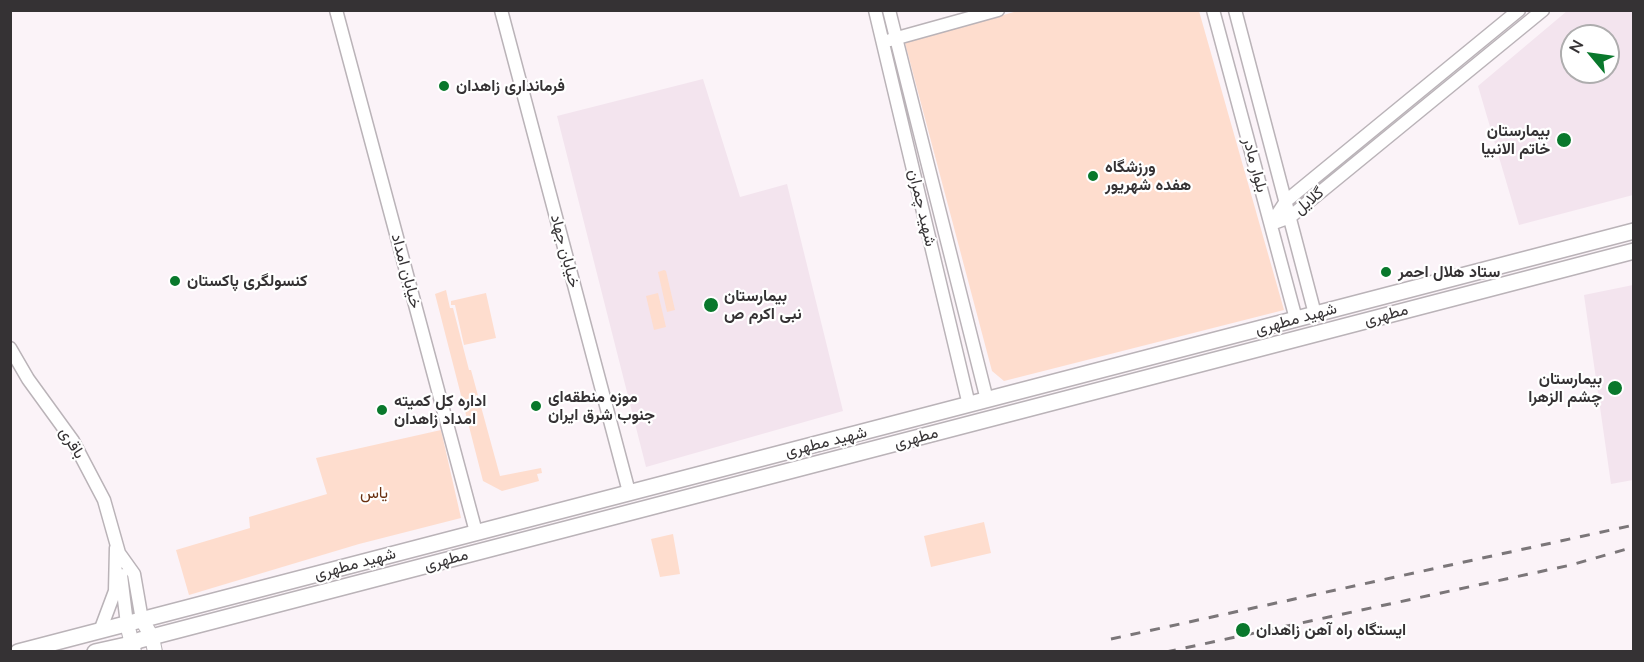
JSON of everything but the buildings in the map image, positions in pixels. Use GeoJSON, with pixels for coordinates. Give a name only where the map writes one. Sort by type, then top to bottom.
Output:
{"type":"FeatureCollection","features":[{"type":"Feature","properties":{"kind":"main road","name":"شهید مطهری"},"geometry":{"type":"LineString","coordinates":[[18,651],[1634,231]]}},
{"type":"Feature","properties":{"kind":"main road","name":"مطهری"},"geometry":{"type":"LineString","coordinates":[[95,651],[153,644],[475,552],[1634,251]]}},
{"type":"Feature","properties":{"kind":"main road"},"geometry":{"type":"LineString","coordinates":[[1310,335],[1315,314]]}},
{"type":"Feature","properties":{"kind":"main road"},"geometry":{"type":"LineString","coordinates":[[1296,319],[1310,335]]}},
{"type":"Feature","properties":{"kind":"main road"},"geometry":{"type":"LineString","coordinates":[[473,533],[475,552]]}},
{"type":"Feature","properties":{"kind":"main road"},"geometry":{"type":"LineString","coordinates":[[134,622],[153,644]]}},
{"type":"Feature","properties":{"kind":"main road"},"geometry":{"type":"LineString","coordinates":[[132,648],[134,622]]}},
{"type":"Feature","properties":{"kind":"street","name":"خیابان امداد"},"geometry":{"type":"LineString","coordinates":[[336,10],[473,533]]}},
{"type":"Feature","properties":{"kind":"street","name":"خیابان جهاد"},"geometry":{"type":"LineString","coordinates":[[501,10],[629,492]]}},
{"type":"Feature","properties":{"kind":"street","name":"شهید چمران"},"geometry":{"type":"LineString","coordinates":[[875,10],[969,405]]}},
{"type":"Feature","properties":{"kind":"street","name":"شهید چمران"},"geometry":{"type":"LineString","coordinates":[[889,10],[987,400]]}},
{"type":"Feature","properties":{"kind":"street"},"geometry":{"type":"LineString","coordinates":[[882,41],[998,10]]}},
{"type":"Feature","properties":{"kind":"street","name":"بلوار مادر"},"geometry":{"type":"LineString","coordinates":[[1213,10],[1296,319]]}},
{"type":"Feature","properties":{"kind":"street","name":"بلوار مادر"},"geometry":{"type":"LineString","coordinates":[[1235,10],[1315,314]]}},
{"type":"Feature","properties":{"kind":"street","name":"گلایل"},"geometry":{"type":"LineString","coordinates":[[1271,224],[1286,201],[1519,10]]}},
{"type":"Feature","properties":{"kind":"street","name":"گلایل"},"geometry":{"type":"LineString","coordinates":[[1271,224],[1290,217],[1543,10]]}},
{"type":"Feature","properties":{"kind":"street"},"geometry":{"type":"LineString","coordinates":[[1238,103],[1256,88]]}},
{"type":"Feature","properties":{"kind":"street","name":"باقری"},"geometry":{"type":"LineString","coordinates":[[10,348],[28,379],[73,441],[104,500],[117,550]]}},
{"type":"Feature","properties":{"kind":"street"},"geometry":{"type":"LineString","coordinates":[[117,550],[134,574],[134,622]]}},
{"type":"Feature","properties":{"kind":"street"},"geometry":{"type":"LineString","coordinates":[[100,631],[115,591],[117,550]]}},
{"type":"Feature","properties":{"kind":"shaded area","name":"بیمارستان خاتم الانبیا"},"geometry":{"type":"Polygon","coordinates":[[[1567,11],[1633,11],[1633,195],[1519,225],[1478,86],[1567,11]]]}},
{"type":"Feature","properties":{"kind":"shaded area","name":"بیمارستان نبی اکرم ص"},"geometry":{"type":"Polygon","coordinates":[[[703,79],[740,197],[787,184],[843,411],[646,467],[557,116],[703,79]]]}},
{"type":"Feature","properties":{"kind":"shaded area","name":"بیمارستان چشم الزهرا"},"geometry":{"type":"Polygon","coordinates":[[[1633,285],[1633,480],[1611,484],[1584,295],[1633,285]]]}},
{"type":"Feature","properties":{"kind":"green space","name":"ورزشگاه هفده شهریور"},"geometry":{"type":"Polygon","coordinates":[[[1021,10],[1199,11],[1284,310],[1004,381],[992,371],[905,43],[1021,10]]]}},
{"type":"Feature","properties":{"kind":"green space"},"geometry":{"type":"Polygon","coordinates":[[[664,270],[675,310],[667,312],[658,272],[664,270]]]}},
{"type":"Feature","properties":{"kind":"green space"},"geometry":{"type":"Polygon","coordinates":[[[446,290],[500,476],[541,468],[542,473],[537,474],[539,481],[502,491],[483,481],[435,294],[446,290]]]}},
{"type":"Feature","properties":{"kind":"green space"},"geometry":{"type":"Polygon","coordinates":[[[486,293],[496,338],[464,345],[455,305],[451,305],[451,301],[486,293]]]}},
{"type":"Feature","properties":{"kind":"green space"},"geometry":{"type":"Polygon","coordinates":[[[658,293],[666,327],[654,330],[646,296],[658,293]]]}},
{"type":"Feature","properties":{"kind":"green space","name":"یاس"},"geometry":{"type":"Polygon","coordinates":[[[441,430],[461,518],[359,544],[189,595],[176,550],[250,528],[249,517],[327,494],[316,458],[441,430]]]}},
{"type":"Feature","properties":{"kind":"green space"},"geometry":{"type":"Polygon","coordinates":[[[984,522],[991,553],[931,567],[924,536],[984,522]]]}},
{"type":"Feature","properties":{"kind":"green space"},"geometry":{"type":"Polygon","coordinates":[[[673,534],[680,574],[660,577],[651,539],[673,534]]]}},
{"type":"Feature","properties":{"kind":"railway"},"geometry":{"type":"LineString","coordinates":[[1111,639],[1634,525]]}},
{"type":"Feature","properties":{"kind":"railway"},"geometry":{"type":"LineString","coordinates":[[1166,652],[1571,565],[1634,547]]}},
{"type":"Feature","properties":{"kind":"place","name":"فرمانداری زاهدان"},"geometry":{"type":"Point","coordinates":[444,86]}},
{"type":"Feature","properties":{"kind":"place","name":"بیمارستان خاتم الانبیا"},"geometry":{"type":"Point","coordinates":[1564,140]}},
{"type":"Feature","properties":{"kind":"place","name":"ورزشگاه هفده شهریور"},"geometry":{"type":"Point","coordinates":[1093,176]}},
{"type":"Feature","properties":{"kind":"place","name":"ستاد هلال احمر"},"geometry":{"type":"Point","coordinates":[1386,272]}},
{"type":"Feature","properties":{"kind":"place","name":"کنسولگری پاکستان"},"geometry":{"type":"Point","coordinates":[175,281]}},
{"type":"Feature","properties":{"kind":"place","name":"بیمارستان نبی اکرم ص"},"geometry":{"type":"Point","coordinates":[711,305]}},
{"type":"Feature","properties":{"kind":"place","name":"بیمارستان چشم الزهرا"},"geometry":{"type":"Point","coordinates":[1615,388]}},
{"type":"Feature","properties":{"kind":"place","name":"موزه منطقه‌ای جنوب شرق ایران"},"geometry":{"type":"Point","coordinates":[536,406]}},
{"type":"Feature","properties":{"kind":"place","name":"اداره کل کمیته امداد زاهدان"},"geometry":{"type":"Point","coordinates":[382,410]}},
{"type":"Feature","properties":{"kind":"place","name":"ایستگاه راه آهن زاهدان"},"geometry":{"type":"Point","coordinates":[1243,630]}}]}
